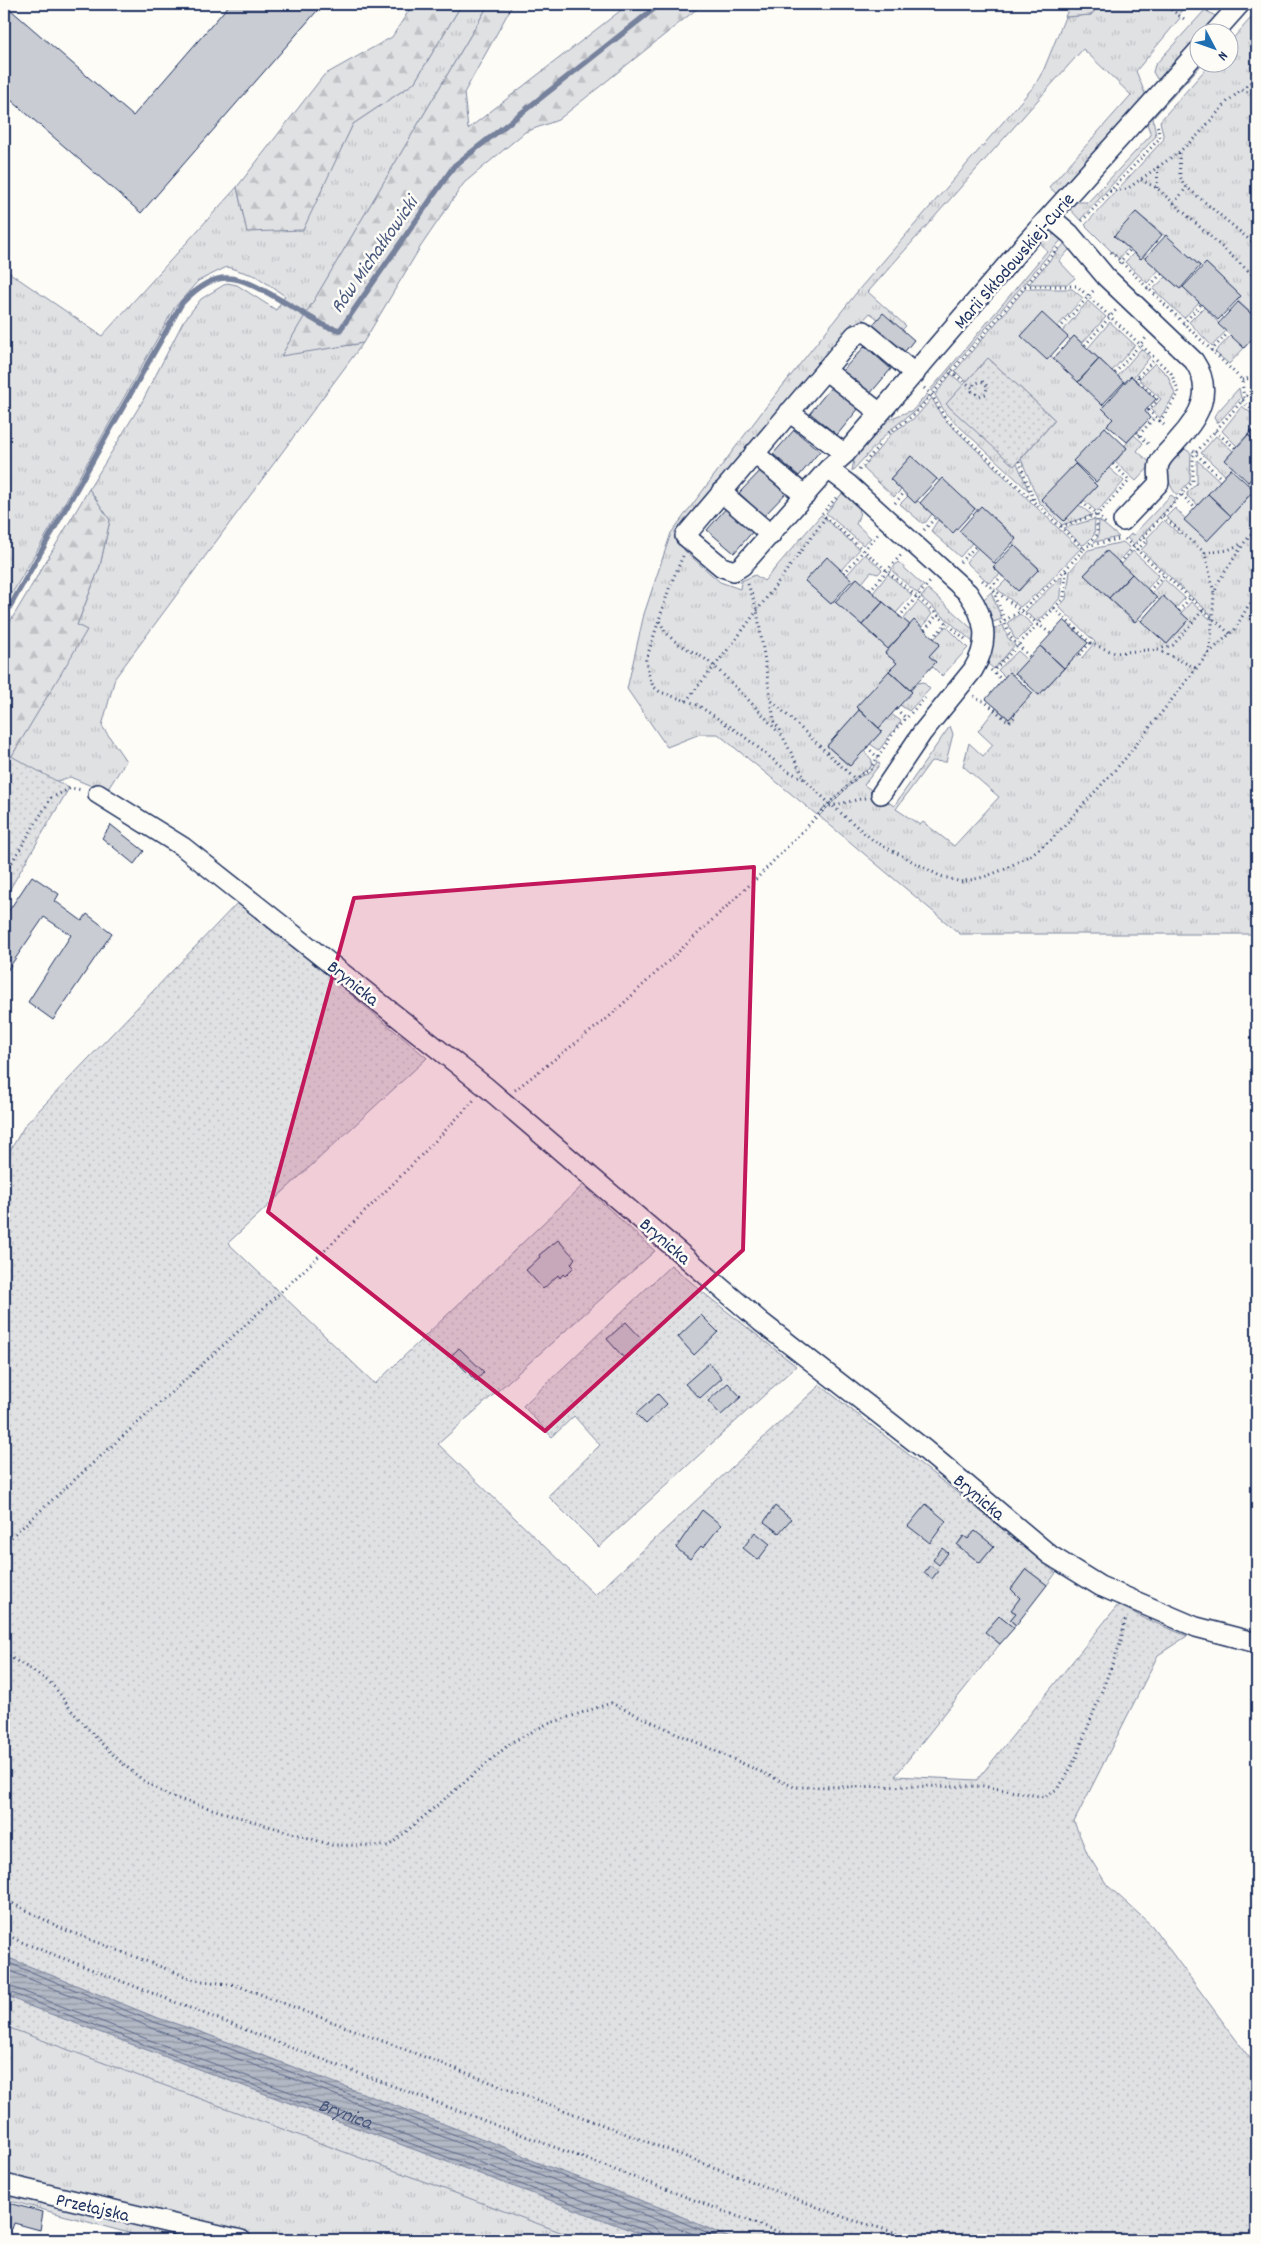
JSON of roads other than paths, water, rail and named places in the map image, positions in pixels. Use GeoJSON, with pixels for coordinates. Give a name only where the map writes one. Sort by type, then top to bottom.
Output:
{"type":"FeatureCollection","features":[{"type":"Feature","properties":{"kind":"street"},"geometry":{"type":"LineString","coordinates":[[1224,22],[1240,4]]}},
{"type":"Feature","properties":{"kind":"street","name":"Marii Skłodowskiej-Curie"},"geometry":{"type":"LineString","coordinates":[[721,492],[685,536],[722,567],[734,571],[771,535],[828,469],[845,454],[1050,217],[1188,62]]}},
{"type":"Feature","properties":{"kind":"street"},"geometry":{"type":"LineString","coordinates":[[1050,217],[1070,234],[1106,276],[1194,361],[1202,374],[1204,386],[1203,402],[1185,444],[1162,457],[1158,466],[1159,483],[1124,521]]}},
{"type":"Feature","properties":{"kind":"street"},"geometry":{"type":"LineString","coordinates":[[771,535],[721,492],[855,334],[864,331],[915,374]]}},
{"type":"Feature","properties":{"kind":"street"},"geometry":{"type":"LineString","coordinates":[[825,370],[880,413]]}},
{"type":"Feature","properties":{"kind":"street"},"geometry":{"type":"LineString","coordinates":[[789,412],[845,454]]}},
{"type":"Feature","properties":{"kind":"street"},"geometry":{"type":"LineString","coordinates":[[754,453],[805,496]]}},
{"type":"Feature","properties":{"kind":"street"},"geometry":{"type":"LineString","coordinates":[[828,469],[855,475],[968,593],[979,609],[984,630],[984,644],[979,660],[973,670],[922,733],[881,794]]}},
{"type":"Feature","properties":{"kind":"street","name":"Brynicka"},"geometry":{"type":"LineString","coordinates":[[98,794],[183,846],[486,1087],[761,1322],[924,1449],[1050,1555],[1100,1586],[1130,1599],[1196,1627],[1257,1643]]}},
{"type":"Feature","properties":{"kind":"street","name":"Przełajska"},"geometry":{"type":"LineString","coordinates":[[4,2184],[241,2240]]}},
{"type":"Feature","properties":{"kind":"water","name":"Brynica"},"geometry":{"type":"Polygon","coordinates":[[[4,1956],[155,2017],[201,2032],[515,2151],[533,2161],[667,2210],[734,2240],[657,2240],[29,2006],[4,1994],[4,1956]]]}},
{"type":"Feature","properties":{"kind":"waterway","name":"Rów Michałkowicki"},"geometry":{"type":"LineString","coordinates":[[4,617],[182,303],[206,283],[228,278],[239,280],[263,290],[327,327],[340,330],[454,166],[660,4]]}}]}
